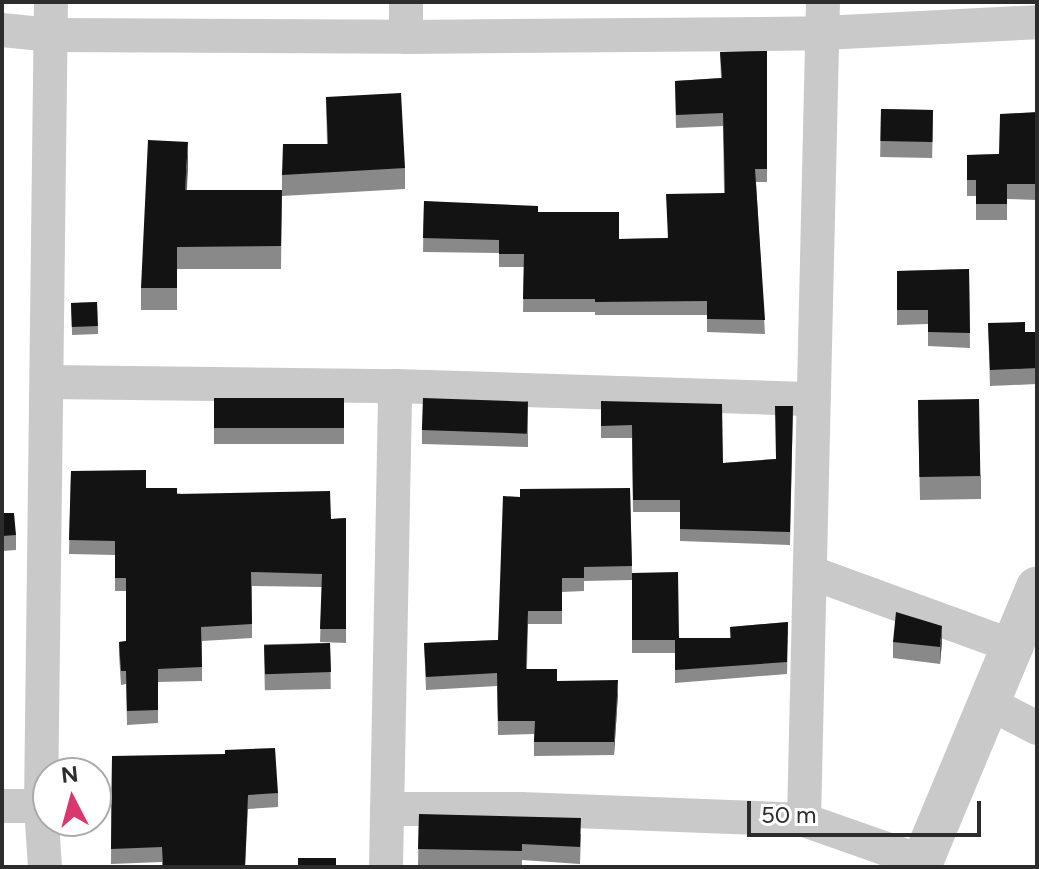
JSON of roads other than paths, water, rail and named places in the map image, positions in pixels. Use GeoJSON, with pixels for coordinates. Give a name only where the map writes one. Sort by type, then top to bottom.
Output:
{"type":"FeatureCollection","features":[{"type":"Feature","properties":{"kind":"street"},"geometry":{"type":"LineString","coordinates":[[406,2],[406,37]]}},
{"type":"Feature","properties":{"kind":"street"},"geometry":{"type":"LineString","coordinates":[[42,757],[51,18]]}},
{"type":"Feature","properties":{"kind":"street"},"geometry":{"type":"LineString","coordinates":[[2,30],[51,18],[406,37],[823,18],[1037,22]]}},
{"type":"Feature","properties":{"kind":"street"},"geometry":{"type":"LineString","coordinates":[[804,820],[823,18]]}},
{"type":"Feature","properties":{"kind":"street"},"geometry":{"type":"LineString","coordinates":[[47,382],[395,386],[814,399]]}},
{"type":"Feature","properties":{"kind":"street"},"geometry":{"type":"LineString","coordinates":[[386,867],[395,386]]}},
{"type":"Feature","properties":{"kind":"street"},"geometry":{"type":"LineString","coordinates":[[812,573],[1013,646]]}},
{"type":"Feature","properties":{"kind":"street"},"geometry":{"type":"LineString","coordinates":[[387,809],[521,809],[804,820],[922,864],[1037,587]]}},
{"type":"Feature","properties":{"kind":"street"},"geometry":{"type":"LineString","coordinates":[[989,703],[1037,728]]}},
{"type":"Feature","properties":{"kind":"street"},"geometry":{"type":"LineString","coordinates":[[2,806],[32,806]]}},
{"type":"Feature","properties":{"kind":"street"},"geometry":{"type":"LineString","coordinates":[[43,837],[45,867]]}}]}
